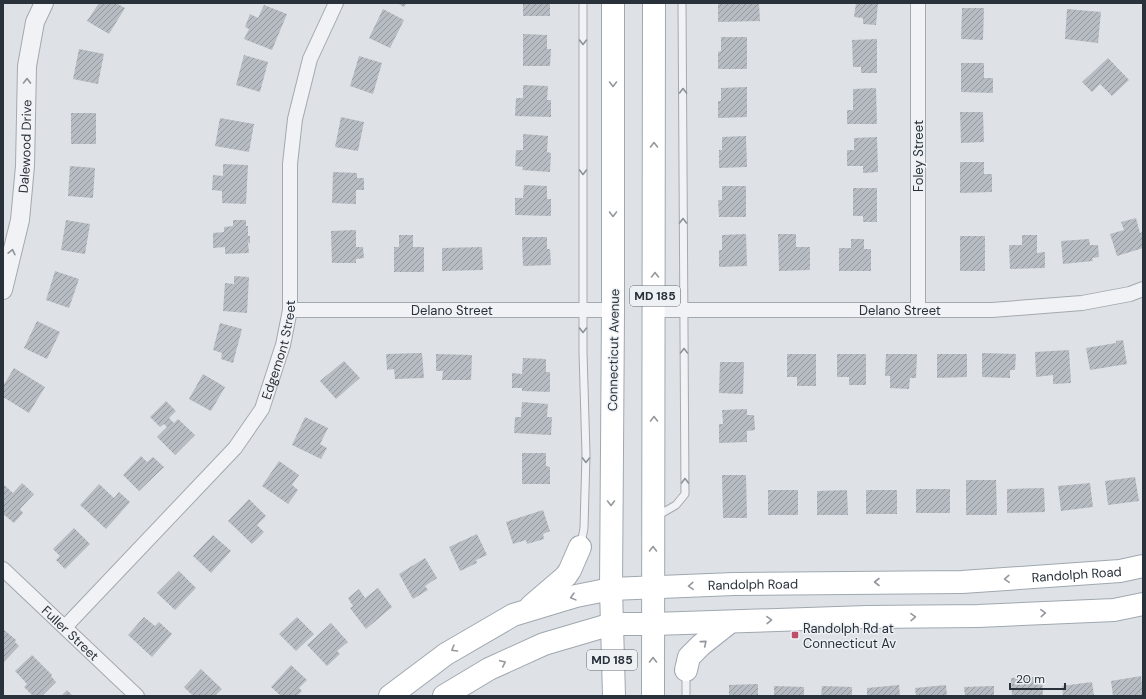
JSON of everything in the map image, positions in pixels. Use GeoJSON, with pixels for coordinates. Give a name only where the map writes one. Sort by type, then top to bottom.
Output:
{"type":"FeatureCollection","features":[{"type":"Feature","properties":{"kind":"main road","name":"Connecticut Avenue"},"geometry":{"type":"LineString","coordinates":[[613,3],[611,589],[614,696]]}},
{"type":"Feature","properties":{"kind":"main road","name":"MD 185"},"geometry":{"type":"LineString","coordinates":[[653,696],[655,310],[654,3]]}},
{"type":"Feature","properties":{"kind":"main road"},"geometry":{"type":"LineString","coordinates":[[524,612],[566,576],[580,547]]}},
{"type":"Feature","properties":{"kind":"main road","name":"Randolph Road"},"geometry":{"type":"LineString","coordinates":[[390,696],[446,654],[513,615],[576,596],[611,589],[734,584],[962,582],[1120,571],[1143,566]]}},
{"type":"Feature","properties":{"kind":"main road"},"geometry":{"type":"LineString","coordinates":[[444,696],[488,670],[544,644],[612,624],[986,615],[1114,610],[1143,604]]}},
{"type":"Feature","properties":{"kind":"main road"},"geometry":{"type":"LineString","coordinates":[[686,670],[689,657],[701,645],[730,622]]}},
{"type":"Feature","properties":{"kind":"street","name":"Dalewood Drive"},"geometry":{"type":"LineString","coordinates":[[3,290],[20,220],[25,166],[27,66],[35,22],[44,3]]}},
{"type":"Feature","properties":{"kind":"street","name":"Edgemont Street"},"geometry":{"type":"LineString","coordinates":[[65,628],[235,448],[262,409],[283,345],[290,310],[290,164],[295,119],[310,59],[336,3]]}},
{"type":"Feature","properties":{"kind":"street","name":"Foley Street"},"geometry":{"type":"LineString","coordinates":[[918,3],[918,310]]}},
{"type":"Feature","properties":{"kind":"street","name":"Delano Street"},"geometry":{"type":"LineString","coordinates":[[655,310],[992,310],[1082,303],[1130,294],[1143,289]]}},
{"type":"Feature","properties":{"kind":"street","name":"Delano Street"},"geometry":{"type":"LineString","coordinates":[[290,310],[613,310]]}},
{"type":"Feature","properties":{"kind":"street","name":"Fuller Street"},"geometry":{"type":"LineString","coordinates":[[3,569],[137,696]]}},
{"type":"Feature","properties":{"kind":"lane"},"geometry":{"type":"LineString","coordinates":[[580,547],[584,528],[586,454],[583,352],[583,3]]}},
{"type":"Feature","properties":{"kind":"lane"},"geometry":{"type":"LineString","coordinates":[[654,518],[676,506],[685,494],[682,3]]}},
{"type":"Feature","properties":{"kind":"lane"},"geometry":{"type":"LineString","coordinates":[[686,670],[686,696]]}},
{"type":"Feature","properties":{"kind":"building"},"geometry":{"type":"Polygon","coordinates":[[[99,3],[116,3],[125,8],[109,34],[87,21],[99,3]]]}},
{"type":"Feature","properties":{"kind":"building"},"geometry":{"type":"Polygon","coordinates":[[[397,3],[407,3],[404,7],[397,3]]]}},
{"type":"Feature","properties":{"kind":"building"},"geometry":{"type":"Polygon","coordinates":[[[523,3],[550,3],[550,16],[523,16],[523,3]]]}},
{"type":"Feature","properties":{"kind":"building"},"geometry":{"type":"Polygon","coordinates":[[[718,3],[759,3],[760,21],[718,22],[718,3]]]}},
{"type":"Feature","properties":{"kind":"building"},"geometry":{"type":"Polygon","coordinates":[[[856,3],[878,3],[876,25],[863,24],[863,18],[854,17],[856,3]]]}},
{"type":"Feature","properties":{"kind":"building"},"geometry":{"type":"Polygon","coordinates":[[[264,5],[287,14],[272,50],[244,39],[249,29],[245,27],[250,14],[258,18],[264,5]]]}},
{"type":"Feature","properties":{"kind":"building"},"geometry":{"type":"Polygon","coordinates":[[[962,8],[984,8],[983,40],[961,39],[962,8]]]}},
{"type":"Feature","properties":{"kind":"building"},"geometry":{"type":"Polygon","coordinates":[[[383,9],[404,20],[390,48],[369,38],[383,9]]]}},
{"type":"Feature","properties":{"kind":"building"},"geometry":{"type":"Polygon","coordinates":[[[1067,9],[1101,12],[1098,43],[1065,39],[1067,9]]]}},
{"type":"Feature","properties":{"kind":"building"},"geometry":{"type":"Polygon","coordinates":[[[523,34],[547,35],[547,49],[551,49],[550,66],[523,66],[523,34]]]}},
{"type":"Feature","properties":{"kind":"building"},"geometry":{"type":"Polygon","coordinates":[[[721,37],[747,37],[747,69],[718,69],[718,52],[721,51],[721,37]]]}},
{"type":"Feature","properties":{"kind":"building"},"geometry":{"type":"Polygon","coordinates":[[[877,39],[877,73],[861,73],[861,67],[853,67],[852,40],[877,39]]]}},
{"type":"Feature","properties":{"kind":"building"},"geometry":{"type":"Polygon","coordinates":[[[79,49],[104,54],[98,84],[73,79],[79,49]]]}},
{"type":"Feature","properties":{"kind":"building"},"geometry":{"type":"Polygon","coordinates":[[[244,55],[268,62],[260,92],[236,85],[244,55]]]}},
{"type":"Feature","properties":{"kind":"building"},"geometry":{"type":"Polygon","coordinates":[[[359,56],[382,63],[373,94],[350,86],[359,56]]]}},
{"type":"Feature","properties":{"kind":"building"},"geometry":{"type":"Polygon","coordinates":[[[1108,58],[1129,80],[1112,96],[1100,84],[1092,92],[1082,82],[1108,58]]]}},
{"type":"Feature","properties":{"kind":"building"},"geometry":{"type":"Polygon","coordinates":[[[961,63],[984,63],[984,78],[993,78],[993,93],[961,92],[961,63]]]}},
{"type":"Feature","properties":{"kind":"building"},"geometry":{"type":"Polygon","coordinates":[[[523,85],[548,86],[547,100],[551,100],[551,117],[515,116],[516,98],[523,98],[523,85]]]}},
{"type":"Feature","properties":{"kind":"building"},"geometry":{"type":"Polygon","coordinates":[[[747,87],[747,117],[718,118],[718,101],[721,101],[721,88],[747,87]]]}},
{"type":"Feature","properties":{"kind":"building"},"geometry":{"type":"Polygon","coordinates":[[[876,88],[877,124],[847,124],[847,110],[853,110],[853,89],[876,88]]]}},
{"type":"Feature","properties":{"kind":"building"},"geometry":{"type":"Polygon","coordinates":[[[960,112],[983,112],[984,142],[961,143],[960,112]]]}},
{"type":"Feature","properties":{"kind":"building"},"geometry":{"type":"Polygon","coordinates":[[[71,113],[96,113],[96,144],[71,144],[71,113]]]}},
{"type":"Feature","properties":{"kind":"building"},"geometry":{"type":"Polygon","coordinates":[[[341,117],[364,122],[358,151],[335,147],[341,117]]]}},
{"type":"Feature","properties":{"kind":"building"},"geometry":{"type":"Polygon","coordinates":[[[220,118],[254,124],[249,152],[215,146],[220,118]]]}},
{"type":"Feature","properties":{"kind":"building"},"geometry":{"type":"Polygon","coordinates":[[[523,134],[548,136],[547,152],[551,153],[550,172],[522,170],[523,167],[515,166],[516,150],[523,150],[523,134]]]}},
{"type":"Feature","properties":{"kind":"building"},"geometry":{"type":"Polygon","coordinates":[[[746,136],[747,167],[719,168],[719,150],[722,150],[722,137],[746,136]]]}},
{"type":"Feature","properties":{"kind":"building"},"geometry":{"type":"Polygon","coordinates":[[[877,137],[878,172],[863,173],[863,166],[847,166],[847,150],[854,150],[854,138],[877,137]]]}},
{"type":"Feature","properties":{"kind":"building"},"geometry":{"type":"Polygon","coordinates":[[[960,162],[984,162],[984,174],[992,174],[992,192],[960,193],[960,162]]]}},
{"type":"Feature","properties":{"kind":"building"},"geometry":{"type":"Polygon","coordinates":[[[223,164],[248,165],[246,204],[222,203],[222,191],[212,190],[213,175],[223,176],[223,164]]]}},
{"type":"Feature","properties":{"kind":"building"},"geometry":{"type":"Polygon","coordinates":[[[70,166],[95,168],[93,198],[68,196],[70,166]]]}},
{"type":"Feature","properties":{"kind":"building"},"geometry":{"type":"Polygon","coordinates":[[[333,172],[357,173],[357,178],[364,178],[364,190],[356,190],[356,204],[332,203],[333,172]]]}},
{"type":"Feature","properties":{"kind":"building"},"geometry":{"type":"Polygon","coordinates":[[[524,185],[547,186],[547,199],[551,199],[551,216],[515,215],[515,198],[523,198],[524,185]]]}},
{"type":"Feature","properties":{"kind":"building"},"geometry":{"type":"Polygon","coordinates":[[[722,186],[746,186],[746,217],[719,217],[718,200],[722,200],[722,186]]]}},
{"type":"Feature","properties":{"kind":"building"},"geometry":{"type":"Polygon","coordinates":[[[853,188],[877,188],[877,222],[863,222],[863,216],[853,216],[853,188]]]}},
{"type":"Feature","properties":{"kind":"building"},"geometry":{"type":"Polygon","coordinates":[[[1136,218],[1140,233],[1143,232],[1143,248],[1117,256],[1110,234],[1124,230],[1121,222],[1136,218]]]}},
{"type":"Feature","properties":{"kind":"building"},"geometry":{"type":"Polygon","coordinates":[[[66,220],[90,224],[85,254],[61,250],[66,220]]]}},
{"type":"Feature","properties":{"kind":"building"},"geometry":{"type":"Polygon","coordinates":[[[233,220],[246,220],[246,226],[248,226],[248,236],[250,236],[250,243],[248,242],[249,253],[225,254],[225,247],[213,248],[213,233],[224,232],[224,227],[233,226],[233,220]]]}},
{"type":"Feature","properties":{"kind":"building"},"geometry":{"type":"Polygon","coordinates":[[[356,230],[356,247],[363,247],[364,258],[356,259],[356,263],[332,263],[331,231],[356,230]]]}},
{"type":"Feature","properties":{"kind":"building"},"geometry":{"type":"Polygon","coordinates":[[[746,234],[747,266],[719,267],[719,250],[722,250],[722,235],[746,234]]]}},
{"type":"Feature","properties":{"kind":"building"},"geometry":{"type":"Polygon","coordinates":[[[778,234],[796,234],[796,247],[810,247],[810,270],[779,271],[778,234]]]}},
{"type":"Feature","properties":{"kind":"building"},"geometry":{"type":"Polygon","coordinates":[[[399,235],[413,235],[413,247],[424,247],[424,272],[394,272],[394,247],[399,247],[399,235]]]}},
{"type":"Feature","properties":{"kind":"building"},"geometry":{"type":"Polygon","coordinates":[[[1022,235],[1037,235],[1037,253],[1045,252],[1045,268],[1010,269],[1009,245],[1022,245],[1022,235]]]}},
{"type":"Feature","properties":{"kind":"building"},"geometry":{"type":"Polygon","coordinates":[[[960,236],[985,236],[985,271],[960,271],[960,236]]]}},
{"type":"Feature","properties":{"kind":"building"},"geometry":{"type":"Polygon","coordinates":[[[522,237],[547,237],[547,249],[550,249],[551,265],[523,266],[522,237]]]}},
{"type":"Feature","properties":{"kind":"building"},"geometry":{"type":"Polygon","coordinates":[[[851,239],[864,239],[864,249],[871,249],[871,271],[839,271],[839,248],[851,248],[851,239]]]}},
{"type":"Feature","properties":{"kind":"building"},"geometry":{"type":"Polygon","coordinates":[[[1089,239],[1090,245],[1098,245],[1099,257],[1092,258],[1093,261],[1063,264],[1061,241],[1089,239]]]}},
{"type":"Feature","properties":{"kind":"building"},"geometry":{"type":"Polygon","coordinates":[[[482,247],[483,270],[442,271],[442,248],[482,247]]]}},
{"type":"Feature","properties":{"kind":"building"},"geometry":{"type":"Polygon","coordinates":[[[55,271],[79,279],[69,308],[46,300],[55,271]]]}},
{"type":"Feature","properties":{"kind":"building"},"geometry":{"type":"Polygon","coordinates":[[[234,276],[249,277],[247,313],[223,311],[225,283],[234,284],[234,276]]]}},
{"type":"Feature","properties":{"kind":"building"},"geometry":{"type":"Polygon","coordinates":[[[37,321],[60,332],[47,359],[24,348],[37,321]]]}},
{"type":"Feature","properties":{"kind":"building"},"geometry":{"type":"Polygon","coordinates":[[[220,323],[242,329],[233,363],[221,359],[222,353],[213,350],[220,323]]]}},
{"type":"Feature","properties":{"kind":"building"},"geometry":{"type":"Polygon","coordinates":[[[1123,340],[1127,364],[1090,370],[1086,348],[1116,343],[1116,341],[1123,340]]]}},
{"type":"Feature","properties":{"kind":"building"},"geometry":{"type":"Polygon","coordinates":[[[1069,350],[1071,383],[1053,384],[1053,375],[1036,377],[1035,352],[1069,350]]]}},
{"type":"Feature","properties":{"kind":"building"},"geometry":{"type":"Polygon","coordinates":[[[422,353],[424,378],[395,379],[394,369],[387,370],[386,354],[422,353]]]}},
{"type":"Feature","properties":{"kind":"building"},"geometry":{"type":"Polygon","coordinates":[[[982,353],[1016,354],[1015,370],[1010,370],[1010,378],[982,377],[982,353]]]}},
{"type":"Feature","properties":{"kind":"building"},"geometry":{"type":"Polygon","coordinates":[[[436,354],[472,355],[471,380],[442,380],[443,371],[436,371],[436,354]]]}},
{"type":"Feature","properties":{"kind":"building"},"geometry":{"type":"Polygon","coordinates":[[[787,354],[816,354],[816,386],[797,386],[797,377],[787,377],[787,354]]]}},
{"type":"Feature","properties":{"kind":"building"},"geometry":{"type":"Polygon","coordinates":[[[837,354],[866,354],[866,385],[849,385],[849,377],[837,377],[837,354]]]}},
{"type":"Feature","properties":{"kind":"building"},"geometry":{"type":"Polygon","coordinates":[[[886,354],[917,354],[916,378],[910,378],[909,389],[890,388],[890,376],[885,376],[886,354]]]}},
{"type":"Feature","properties":{"kind":"building"},"geometry":{"type":"Polygon","coordinates":[[[937,354],[967,354],[967,377],[937,378],[937,354]]]}},
{"type":"Feature","properties":{"kind":"building"},"geometry":{"type":"Polygon","coordinates":[[[523,358],[546,359],[546,372],[550,372],[550,392],[522,391],[522,388],[512,388],[512,373],[522,374],[523,358]]]}},
{"type":"Feature","properties":{"kind":"building"},"geometry":{"type":"Polygon","coordinates":[[[344,361],[360,378],[336,399],[320,381],[344,361]]]}},
{"type":"Feature","properties":{"kind":"building"},"geometry":{"type":"Polygon","coordinates":[[[720,362],[744,362],[743,394],[719,393],[720,362]]]}},
{"type":"Feature","properties":{"kind":"building"},"geometry":{"type":"Polygon","coordinates":[[[14,368],[45,387],[29,413],[3,397],[3,386],[14,368]]]}},
{"type":"Feature","properties":{"kind":"building"},"geometry":{"type":"Polygon","coordinates":[[[203,374],[225,387],[211,411],[189,399],[203,374]]]}},
{"type":"Feature","properties":{"kind":"building"},"geometry":{"type":"Polygon","coordinates":[[[166,401],[176,411],[169,418],[174,423],[178,419],[195,435],[175,455],[157,437],[167,427],[164,424],[160,427],[150,417],[166,401]]]}},
{"type":"Feature","properties":{"kind":"building"},"geometry":{"type":"Polygon","coordinates":[[[522,402],[548,404],[547,417],[552,417],[551,435],[514,433],[515,417],[521,417],[522,402]]]}},
{"type":"Feature","properties":{"kind":"building"},"geometry":{"type":"Polygon","coordinates":[[[747,409],[747,415],[754,415],[755,430],[747,431],[747,442],[719,443],[719,424],[723,424],[722,410],[747,409]]]}},
{"type":"Feature","properties":{"kind":"building"},"geometry":{"type":"Polygon","coordinates":[[[305,417],[328,428],[320,444],[327,448],[321,459],[292,445],[305,417]]]}},
{"type":"Feature","properties":{"kind":"building"},"geometry":{"type":"Polygon","coordinates":[[[522,453],[546,453],[546,466],[550,467],[550,484],[522,484],[522,453]]]}},
{"type":"Feature","properties":{"kind":"building"},"geometry":{"type":"Polygon","coordinates":[[[141,456],[147,462],[153,457],[164,467],[139,491],[123,475],[141,456]]]}},
{"type":"Feature","properties":{"kind":"building"},"geometry":{"type":"Polygon","coordinates":[[[279,461],[299,475],[292,485],[298,490],[288,504],[262,486],[279,461]]]}},
{"type":"Feature","properties":{"kind":"building"},"geometry":{"type":"Polygon","coordinates":[[[722,475],[746,475],[747,518],[723,518],[722,475]]]}},
{"type":"Feature","properties":{"kind":"building"},"geometry":{"type":"Polygon","coordinates":[[[1135,477],[1139,501],[1108,505],[1105,481],[1135,477]]]}},
{"type":"Feature","properties":{"kind":"building"},"geometry":{"type":"Polygon","coordinates":[[[966,480],[996,480],[997,515],[966,515],[966,480]]]}},
{"type":"Feature","properties":{"kind":"building"},"geometry":{"type":"Polygon","coordinates":[[[22,483],[34,494],[20,509],[23,513],[14,523],[3,514],[3,484],[13,493],[22,483]]]}},
{"type":"Feature","properties":{"kind":"building"},"geometry":{"type":"Polygon","coordinates":[[[1090,483],[1093,507],[1061,511],[1058,486],[1090,483]]]}},
{"type":"Feature","properties":{"kind":"building"},"geometry":{"type":"Polygon","coordinates":[[[99,484],[114,498],[119,492],[130,502],[106,529],[80,505],[99,484]]]}},
{"type":"Feature","properties":{"kind":"building"},"geometry":{"type":"Polygon","coordinates":[[[1044,488],[1045,512],[1007,513],[1007,489],[1044,488]]]}},
{"type":"Feature","properties":{"kind":"building"},"geometry":{"type":"Polygon","coordinates":[[[916,489],[950,489],[950,513],[916,513],[916,489]]]}},
{"type":"Feature","properties":{"kind":"building"},"geometry":{"type":"Polygon","coordinates":[[[768,490],[798,490],[798,515],[768,515],[768,490]]]}},
{"type":"Feature","properties":{"kind":"building"},"geometry":{"type":"Polygon","coordinates":[[[847,490],[848,515],[817,515],[817,491],[847,490]]]}},
{"type":"Feature","properties":{"kind":"building"},"geometry":{"type":"Polygon","coordinates":[[[866,490],[897,490],[897,514],[866,514],[866,490]]]}},
{"type":"Feature","properties":{"kind":"building"},"geometry":{"type":"Polygon","coordinates":[[[249,499],[266,516],[257,525],[264,532],[252,544],[228,521],[249,499]]]}},
{"type":"Feature","properties":{"kind":"building"},"geometry":{"type":"Polygon","coordinates":[[[543,510],[550,531],[543,534],[544,539],[527,544],[526,540],[513,544],[506,522],[543,510]]]}},
{"type":"Feature","properties":{"kind":"building"},"geometry":{"type":"Polygon","coordinates":[[[74,528],[90,544],[65,569],[56,560],[60,556],[53,549],[74,528]]]}},
{"type":"Feature","properties":{"kind":"building"},"geometry":{"type":"Polygon","coordinates":[[[477,534],[487,555],[476,560],[477,563],[460,571],[449,547],[477,534]]]}},
{"type":"Feature","properties":{"kind":"building"},"geometry":{"type":"Polygon","coordinates":[[[213,535],[231,551],[211,573],[193,556],[213,535]]]}},
{"type":"Feature","properties":{"kind":"building"},"geometry":{"type":"Polygon","coordinates":[[[425,558],[437,578],[425,586],[428,590],[413,599],[399,574],[425,558]]]}},
{"type":"Feature","properties":{"kind":"building"},"geometry":{"type":"Polygon","coordinates":[[[179,571],[196,588],[175,610],[157,593],[179,571]]]}},
{"type":"Feature","properties":{"kind":"building"},"geometry":{"type":"Polygon","coordinates":[[[378,588],[392,607],[366,629],[350,608],[353,606],[348,598],[359,589],[365,598],[378,588]]]}},
{"type":"Feature","properties":{"kind":"building"},"geometry":{"type":"Polygon","coordinates":[[[144,617],[155,626],[159,622],[172,634],[152,657],[128,635],[144,617]]]}},
{"type":"Feature","properties":{"kind":"building"},"geometry":{"type":"Polygon","coordinates":[[[297,617],[314,634],[296,651],[279,634],[297,617]]]}},
{"type":"Feature","properties":{"kind":"building"},"geometry":{"type":"Polygon","coordinates":[[[331,623],[348,642],[337,651],[340,654],[327,666],[307,645],[331,623]]]}},
{"type":"Feature","properties":{"kind":"building"},"geometry":{"type":"Polygon","coordinates":[[[3,629],[16,640],[15,642],[19,646],[3,663],[3,629]]]}},
{"type":"Feature","properties":{"kind":"building"},"geometry":{"type":"Polygon","coordinates":[[[32,655],[52,675],[51,676],[56,682],[42,696],[33,696],[24,687],[27,684],[15,671],[32,655]]]}},
{"type":"Feature","properties":{"kind":"building"},"geometry":{"type":"Polygon","coordinates":[[[291,665],[307,680],[299,688],[302,691],[297,696],[281,696],[271,687],[291,665]]]}},
{"type":"Feature","properties":{"kind":"building"},"geometry":{"type":"Polygon","coordinates":[[[201,669],[222,689],[215,696],[193,696],[184,687],[201,669]]]}},
{"type":"Feature","properties":{"kind":"building"},"geometry":{"type":"Polygon","coordinates":[[[1141,676],[1143,696],[1113,696],[1111,681],[1141,676]]]}},
{"type":"Feature","properties":{"kind":"building"},"geometry":{"type":"Polygon","coordinates":[[[1042,677],[1043,696],[1012,696],[1011,678],[1042,677]]]}},
{"type":"Feature","properties":{"kind":"building"},"geometry":{"type":"Polygon","coordinates":[[[1092,682],[1094,696],[1063,696],[1062,686],[1092,682]]]}},
{"type":"Feature","properties":{"kind":"building"},"geometry":{"type":"Polygon","coordinates":[[[758,684],[758,696],[729,696],[729,685],[758,684]]]}},
{"type":"Feature","properties":{"kind":"building"},"geometry":{"type":"Polygon","coordinates":[[[899,685],[900,696],[867,696],[867,688],[899,685]]]}},
{"type":"Feature","properties":{"kind":"building"},"geometry":{"type":"Polygon","coordinates":[[[946,685],[947,696],[916,696],[915,688],[946,685]]]}},
{"type":"Feature","properties":{"kind":"building"},"geometry":{"type":"Polygon","coordinates":[[[774,686],[804,687],[804,696],[774,696],[774,686]]]}},
{"type":"Feature","properties":{"kind":"building"},"geometry":{"type":"Polygon","coordinates":[[[822,686],[852,687],[852,696],[821,696],[822,686]]]}},
{"type":"Feature","properties":{"kind":"building"},"geometry":{"type":"Polygon","coordinates":[[[994,686],[994,696],[965,696],[964,687],[994,686]]]}},
{"type":"Feature","properties":{"kind":"building"},"geometry":{"type":"Polygon","coordinates":[[[67,690],[73,696],[61,696],[67,690]]]}},
{"type":"Feature","properties":{"kind":"place","name":"Randolph Rd at Connecticut Av"},"geometry":{"type":"Point","coordinates":[795,635]}}]}
